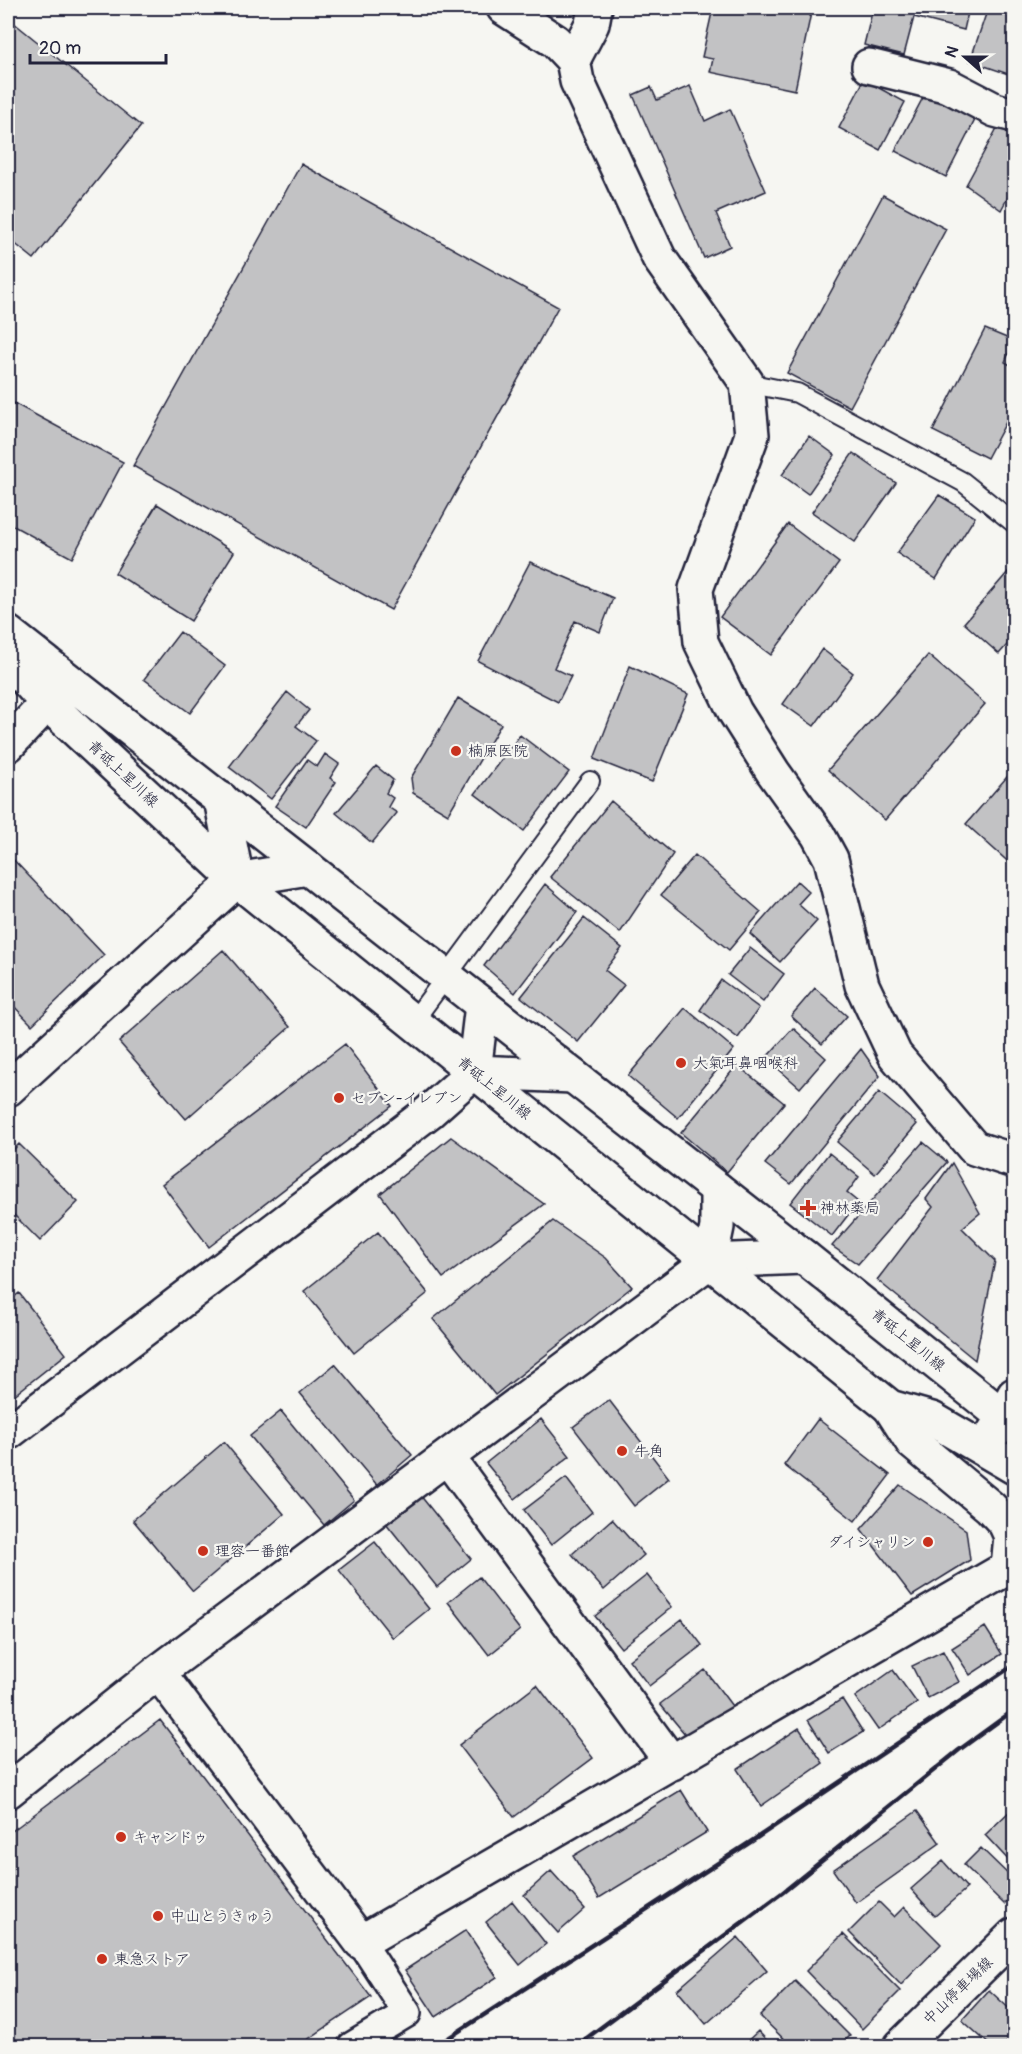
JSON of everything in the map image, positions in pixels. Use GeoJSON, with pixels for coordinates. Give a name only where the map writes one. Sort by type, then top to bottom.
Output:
{"type":"FeatureCollection","features":[{"type":"Feature","properties":{"kind":"street"},"geometry":{"type":"LineString","coordinates":[[504,8],[555,41],[573,60],[577,81],[659,258],[747,383],[752,435],[696,589],[701,642],[735,711],[773,772],[818,835],[831,859],[862,985],[895,1055],[974,1148],[1014,1161]]}},
{"type":"Feature","properties":{"kind":"street"},"geometry":{"type":"LineString","coordinates":[[573,60],[592,24],[595,8]]}},
{"type":"Feature","properties":{"kind":"street"},"geometry":{"type":"LineString","coordinates":[[869,66],[949,86],[994,110],[1014,115]]}},
{"type":"Feature","properties":{"kind":"street","name":"青砥上星川線"},"geometry":{"type":"LineString","coordinates":[[8,633],[58,692],[237,880],[890,1407],[932,1419],[984,1447],[1014,1467]]}},
{"type":"Feature","properties":{"kind":"street","name":"青砥上星川線"},"geometry":{"type":"LineString","coordinates":[[8,660],[221,799],[804,1257],[1011,1412]]}},
{"type":"Feature","properties":{"kind":"street"},"geometry":{"type":"LineString","coordinates":[[8,745],[58,692]]}},
{"type":"Feature","properties":{"kind":"street"},"geometry":{"type":"LineString","coordinates":[[221,799],[237,880]]}},
{"type":"Feature","properties":{"kind":"street"},"geometry":{"type":"LineString","coordinates":[[8,1089],[237,880],[308,868]]}},
{"type":"Feature","properties":{"kind":"street"},"geometry":{"type":"LineString","coordinates":[[8,1433],[429,1112],[474,1072],[482,1005]]}},
{"type":"Feature","properties":{"kind":"street"},"geometry":{"type":"LineString","coordinates":[[474,1072],[573,1076]]}},
{"type":"Feature","properties":{"kind":"street"},"geometry":{"type":"LineString","coordinates":[[710,1261],[717,1227],[717,1189]]}},
{"type":"Feature","properties":{"kind":"street"},"geometry":{"type":"LineString","coordinates":[[8,1791],[158,1672],[710,1261],[804,1257]]}},
{"type":"Feature","properties":{"kind":"street"},"geometry":{"type":"LineString","coordinates":[[361,1942],[1011,1565],[1011,1536],[1005,1523],[990,1506],[913,1443],[890,1407]]}},
{"type":"Feature","properties":{"kind":"street"},"geometry":{"type":"LineString","coordinates":[[984,1447],[1011,1412]]}},
{"type":"Feature","properties":{"kind":"street"},"geometry":{"type":"LineString","coordinates":[[448,1458],[672,1763]]}},
{"type":"Feature","properties":{"kind":"street"},"geometry":{"type":"LineString","coordinates":[[158,1672],[361,1942],[407,2013],[352,2046]]}},
{"type":"Feature","properties":{"kind":"street","name":"中山停車場線"},"geometry":{"type":"LineString","coordinates":[[902,2046],[1014,1935]]}},
{"type":"Feature","properties":{"kind":"lane"},"geometry":{"type":"LineString","coordinates":[[747,383],[797,393],[963,482],[1014,523]]}},
{"type":"Feature","properties":{"kind":"lane"},"geometry":{"type":"LineString","coordinates":[[412,1023],[590,781]]}},
{"type":"Feature","properties":{"kind":"building"},"geometry":{"type":"Polygon","coordinates":[[[713,8],[812,8],[795,90],[710,72],[713,59],[702,57],[713,8]]]}},
{"type":"Feature","properties":{"kind":"building"},"geometry":{"type":"Polygon","coordinates":[[[873,8],[969,8],[964,30],[914,17],[904,55],[864,45],[873,8]]]}},
{"type":"Feature","properties":{"kind":"building"},"geometry":{"type":"Polygon","coordinates":[[[988,8],[1014,15],[1014,76],[970,61],[988,8]]]}},
{"type":"Feature","properties":{"kind":"building"},"geometry":{"type":"Polygon","coordinates":[[[8,18],[141,126],[34,259],[8,238],[8,18]]]}},
{"type":"Feature","properties":{"kind":"building"},"geometry":{"type":"Polygon","coordinates":[[[864,80],[905,102],[880,150],[839,128],[864,80]]]}},
{"type":"Feature","properties":{"kind":"building"},"geometry":{"type":"Polygon","coordinates":[[[690,86],[705,121],[730,109],[766,191],[716,213],[730,246],[704,258],[633,95],[651,87],[657,100],[690,86]]]}},
{"type":"Feature","properties":{"kind":"building"},"geometry":{"type":"Polygon","coordinates":[[[928,88],[978,114],[946,177],[895,151],[928,88]]]}},
{"type":"Feature","properties":{"kind":"building"},"geometry":{"type":"Polygon","coordinates":[[[1002,119],[1014,128],[1014,186],[1001,210],[966,185],[1002,119]]]}},
{"type":"Feature","properties":{"kind":"building"},"geometry":{"type":"Polygon","coordinates":[[[301,164],[558,307],[391,610],[133,466],[301,164]]]}},
{"type":"Feature","properties":{"kind":"building"},"geometry":{"type":"Polygon","coordinates":[[[883,195],[946,229],[850,407],[787,373],[883,195]]]}},
{"type":"Feature","properties":{"kind":"building"},"geometry":{"type":"Polygon","coordinates":[[[985,329],[1014,341],[1005,362],[1014,367],[1014,407],[987,458],[933,431],[985,329]]]}},
{"type":"Feature","properties":{"kind":"building"},"geometry":{"type":"Polygon","coordinates":[[[8,400],[123,462],[72,558],[8,523],[8,400]]]}},
{"type":"Feature","properties":{"kind":"building"},"geometry":{"type":"Polygon","coordinates":[[[809,436],[835,455],[808,494],[782,475],[809,436]]]}},
{"type":"Feature","properties":{"kind":"building"},"geometry":{"type":"Polygon","coordinates":[[[853,453],[896,483],[855,542],[812,512],[853,453]]]}},
{"type":"Feature","properties":{"kind":"building"},"geometry":{"type":"Polygon","coordinates":[[[939,495],[975,517],[936,579],[897,553],[939,495]]]}},
{"type":"Feature","properties":{"kind":"building"},"geometry":{"type":"Polygon","coordinates":[[[157,504],[234,552],[191,621],[115,573],[157,504]]]}},
{"type":"Feature","properties":{"kind":"building"},"geometry":{"type":"Polygon","coordinates":[[[788,524],[839,563],[771,655],[720,617],[788,524]]]}},
{"type":"Feature","properties":{"kind":"building"},"geometry":{"type":"Polygon","coordinates":[[[530,562],[613,598],[600,632],[575,621],[554,668],[571,676],[558,702],[478,661],[530,562]]]}},
{"type":"Feature","properties":{"kind":"building"},"geometry":{"type":"Polygon","coordinates":[[[1014,565],[1014,637],[999,654],[964,623],[1014,565]]]}},
{"type":"Feature","properties":{"kind":"building"},"geometry":{"type":"Polygon","coordinates":[[[180,632],[225,666],[190,713],[144,679],[180,632]]]}},
{"type":"Feature","properties":{"kind":"building"},"geometry":{"type":"Polygon","coordinates":[[[822,649],[853,673],[814,726],[783,704],[822,649]]]}},
{"type":"Feature","properties":{"kind":"building"},"geometry":{"type":"Polygon","coordinates":[[[928,655],[985,704],[885,820],[828,770],[928,655]]]}},
{"type":"Feature","properties":{"kind":"building"},"geometry":{"type":"Polygon","coordinates":[[[630,666],[688,694],[652,782],[594,759],[630,666]]]}},
{"type":"Feature","properties":{"kind":"building"},"geometry":{"type":"Polygon","coordinates":[[[287,692],[309,710],[296,726],[316,741],[271,799],[229,767],[287,692]]]}},
{"type":"Feature","properties":{"kind":"building","name":"楠原医院"},"geometry":{"type":"Polygon","coordinates":[[[458,698],[501,724],[448,814],[413,793],[411,778],[458,698]]]}},
{"type":"Feature","properties":{"kind":"building"},"geometry":{"type":"Polygon","coordinates":[[[520,735],[569,772],[524,831],[475,794],[520,735]]]}},
{"type":"Feature","properties":{"kind":"building"},"geometry":{"type":"Polygon","coordinates":[[[325,754],[339,764],[330,778],[336,782],[306,827],[275,806],[307,760],[317,767],[325,754]]]}},
{"type":"Feature","properties":{"kind":"building"},"geometry":{"type":"Polygon","coordinates":[[[376,766],[393,780],[386,793],[393,798],[388,807],[397,813],[372,843],[336,813],[376,766]]]}},
{"type":"Feature","properties":{"kind":"building"},"geometry":{"type":"Polygon","coordinates":[[[1013,770],[1014,772],[1014,867],[966,824],[1013,770]]]}},
{"type":"Feature","properties":{"kind":"building"},"geometry":{"type":"Polygon","coordinates":[[[611,801],[673,854],[620,933],[550,877],[611,801]]]}},
{"type":"Feature","properties":{"kind":"building"},"geometry":{"type":"Polygon","coordinates":[[[8,854],[104,955],[32,1025],[8,1000],[8,854]]]}},
{"type":"Feature","properties":{"kind":"building"},"geometry":{"type":"Polygon","coordinates":[[[695,855],[761,912],[729,950],[661,895],[695,855]]]}},
{"type":"Feature","properties":{"kind":"building"},"geometry":{"type":"Polygon","coordinates":[[[797,881],[809,892],[798,904],[817,921],[780,962],[750,934],[797,881]]]}},
{"type":"Feature","properties":{"kind":"building"},"geometry":{"type":"Polygon","coordinates":[[[545,884],[577,912],[515,993],[484,966],[545,884]]]}},
{"type":"Feature","properties":{"kind":"building"},"geometry":{"type":"Polygon","coordinates":[[[584,918],[622,948],[605,970],[624,985],[578,1042],[521,997],[584,918]]]}},
{"type":"Feature","properties":{"kind":"building"},"geometry":{"type":"Polygon","coordinates":[[[750,948],[784,974],[763,1002],[728,975],[750,948]]]}},
{"type":"Feature","properties":{"kind":"building"},"geometry":{"type":"Polygon","coordinates":[[[223,950],[290,1027],[186,1119],[119,1042],[223,950]]]}},
{"type":"Feature","properties":{"kind":"building"},"geometry":{"type":"Polygon","coordinates":[[[721,980],[759,1008],[738,1038],[700,1010],[721,980]]]}},
{"type":"Feature","properties":{"kind":"building"},"geometry":{"type":"Polygon","coordinates":[[[815,988],[847,1016],[822,1044],[791,1016],[815,988]]]}},
{"type":"Feature","properties":{"kind":"building","name":"大氣耳鼻咽喉科"},"geometry":{"type":"Polygon","coordinates":[[[685,1008],[734,1049],[678,1118],[628,1076],[685,1008]]]}},
{"type":"Feature","properties":{"kind":"building"},"geometry":{"type":"Polygon","coordinates":[[[793,1028],[826,1058],[800,1088],[766,1058],[793,1028]]]}},
{"type":"Feature","properties":{"kind":"building"},"geometry":{"type":"Polygon","coordinates":[[[345,1044],[392,1106],[209,1247],[162,1184],[345,1044]]]}},
{"type":"Feature","properties":{"kind":"building"},"geometry":{"type":"Polygon","coordinates":[[[861,1049],[880,1076],[791,1184],[765,1164],[861,1049]]]}},
{"type":"Feature","properties":{"kind":"building"},"geometry":{"type":"Polygon","coordinates":[[[737,1065],[784,1103],[727,1172],[681,1133],[737,1065]]]}},
{"type":"Feature","properties":{"kind":"building"},"geometry":{"type":"Polygon","coordinates":[[[879,1092],[917,1124],[875,1174],[837,1142],[879,1092]]]}},
{"type":"Feature","properties":{"kind":"building"},"geometry":{"type":"Polygon","coordinates":[[[451,1137],[544,1204],[443,1278],[380,1194],[451,1137]]]}},
{"type":"Feature","properties":{"kind":"building"},"geometry":{"type":"Polygon","coordinates":[[[923,1142],[947,1162],[858,1264],[832,1246],[923,1142]]]}},
{"type":"Feature","properties":{"kind":"building"},"geometry":{"type":"Polygon","coordinates":[[[19,1144],[78,1202],[40,1241],[8,1209],[8,1155],[19,1144]]]}},
{"type":"Feature","properties":{"kind":"building"},"geometry":{"type":"Polygon","coordinates":[[[829,1153],[859,1177],[847,1193],[858,1202],[832,1236],[790,1203],[829,1153]]]}},
{"type":"Feature","properties":{"kind":"building"},"geometry":{"type":"Polygon","coordinates":[[[952,1163],[980,1213],[962,1228],[995,1261],[975,1360],[877,1280],[933,1207],[926,1199],[952,1163]]]}},
{"type":"Feature","properties":{"kind":"building"},"geometry":{"type":"Polygon","coordinates":[[[553,1221],[606,1258],[632,1287],[495,1395],[433,1319],[553,1221]]]}},
{"type":"Feature","properties":{"kind":"building"},"geometry":{"type":"Polygon","coordinates":[[[378,1232],[428,1293],[354,1353],[304,1291],[378,1232]]]}},
{"type":"Feature","properties":{"kind":"building"},"geometry":{"type":"Polygon","coordinates":[[[19,1293],[66,1354],[8,1400],[8,1302],[19,1293]]]}},
{"type":"Feature","properties":{"kind":"building"},"geometry":{"type":"Polygon","coordinates":[[[335,1364],[412,1455],[377,1485],[300,1393],[335,1364]]]}},
{"type":"Feature","properties":{"kind":"building"},"geometry":{"type":"Polygon","coordinates":[[[609,1400],[669,1478],[634,1506],[573,1427],[609,1400]]]}},
{"type":"Feature","properties":{"kind":"building"},"geometry":{"type":"Polygon","coordinates":[[[281,1411],[354,1500],[324,1525],[250,1436],[281,1411]]]}},
{"type":"Feature","properties":{"kind":"building"},"geometry":{"type":"Polygon","coordinates":[[[541,1419],[570,1456],[515,1499],[486,1463],[541,1419]]]}},
{"type":"Feature","properties":{"kind":"building"},"geometry":{"type":"Polygon","coordinates":[[[818,1419],[890,1475],[855,1521],[784,1465],[818,1419]]]}},
{"type":"Feature","properties":{"kind":"building"},"geometry":{"type":"Polygon","coordinates":[[[224,1442],[284,1514],[193,1591],[133,1520],[224,1442]]]}},
{"type":"Feature","properties":{"kind":"building"},"geometry":{"type":"Polygon","coordinates":[[[566,1478],[592,1512],[551,1545],[524,1510],[566,1478]]]}},
{"type":"Feature","properties":{"kind":"building"},"geometry":{"type":"Polygon","coordinates":[[[900,1485],[966,1530],[970,1560],[912,1596],[861,1529],[900,1485]]]}},
{"type":"Feature","properties":{"kind":"building"},"geometry":{"type":"Polygon","coordinates":[[[420,1495],[471,1559],[437,1587],[386,1523],[420,1495]]]}},
{"type":"Feature","properties":{"kind":"building"},"geometry":{"type":"Polygon","coordinates":[[[612,1519],[644,1555],[604,1590],[572,1554],[612,1519]]]}},
{"type":"Feature","properties":{"kind":"building"},"geometry":{"type":"Polygon","coordinates":[[[375,1542],[429,1609],[393,1638],[339,1570],[375,1542]]]}},
{"type":"Feature","properties":{"kind":"building"},"geometry":{"type":"Polygon","coordinates":[[[647,1575],[672,1607],[621,1648],[595,1616],[647,1575]]]}},
{"type":"Feature","properties":{"kind":"building"},"geometry":{"type":"Polygon","coordinates":[[[479,1577],[520,1630],[489,1655],[448,1602],[479,1577]]]}},
{"type":"Feature","properties":{"kind":"building"},"geometry":{"type":"Polygon","coordinates":[[[682,1619],[702,1645],[649,1686],[629,1660],[682,1619]]]}},
{"type":"Feature","properties":{"kind":"building"},"geometry":{"type":"Polygon","coordinates":[[[985,1627],[1002,1654],[970,1675],[952,1648],[985,1627]]]}},
{"type":"Feature","properties":{"kind":"building"},"geometry":{"type":"Polygon","coordinates":[[[943,1651],[959,1682],[928,1698],[912,1666],[943,1651]]]}},
{"type":"Feature","properties":{"kind":"building"},"geometry":{"type":"Polygon","coordinates":[[[705,1670],[735,1710],[685,1734],[660,1704],[705,1670]]]}},
{"type":"Feature","properties":{"kind":"building"},"geometry":{"type":"Polygon","coordinates":[[[893,1670],[917,1703],[878,1730],[855,1697],[893,1670]]]}},
{"type":"Feature","properties":{"kind":"building"},"geometry":{"type":"Polygon","coordinates":[[[537,1685],[593,1758],[514,1817],[459,1745],[537,1685]]]}},
{"type":"Feature","properties":{"kind":"building"},"geometry":{"type":"Polygon","coordinates":[[[842,1699],[863,1732],[829,1753],[808,1720],[842,1699]]]}},
{"type":"Feature","properties":{"kind":"building","name":"中山とうきゅう"},"geometry":{"type":"Polygon","coordinates":[[[160,1720],[371,1997],[298,2046],[8,2046],[8,1834],[160,1720]]]}},
{"type":"Feature","properties":{"kind":"building"},"geometry":{"type":"Polygon","coordinates":[[[799,1728],[823,1763],[761,1806],[737,1769],[799,1728]]]}},
{"type":"Feature","properties":{"kind":"building"},"geometry":{"type":"Polygon","coordinates":[[[681,1790],[707,1832],[599,1898],[573,1856],[681,1790]]]}},
{"type":"Feature","properties":{"kind":"building"},"geometry":{"type":"Polygon","coordinates":[[[1014,1807],[1014,1866],[985,1835],[1014,1807]]]}},
{"type":"Feature","properties":{"kind":"building"},"geometry":{"type":"Polygon","coordinates":[[[917,1811],[940,1843],[856,1903],[833,1870],[917,1811]]]}},
{"type":"Feature","properties":{"kind":"building"},"geometry":{"type":"Polygon","coordinates":[[[981,1848],[1014,1880],[1014,1894],[1004,1904],[964,1865],[981,1848]]]}},
{"type":"Feature","properties":{"kind":"building"},"geometry":{"type":"Polygon","coordinates":[[[943,1861],[967,1888],[935,1916],[911,1889],[943,1861]]]}},
{"type":"Feature","properties":{"kind":"building"},"geometry":{"type":"Polygon","coordinates":[[[551,1871],[585,1909],[558,1933],[524,1895],[551,1871]]]}},
{"type":"Feature","properties":{"kind":"building"},"geometry":{"type":"Polygon","coordinates":[[[512,1901],[546,1944],[520,1965],[486,1922],[512,1901]]]}},
{"type":"Feature","properties":{"kind":"building"},"geometry":{"type":"Polygon","coordinates":[[[879,1902],[894,1917],[904,1907],[941,1944],[901,1985],[849,1932],[879,1902]]]}},
{"type":"Feature","properties":{"kind":"building"},"geometry":{"type":"Polygon","coordinates":[[[466,1930],[497,1977],[436,2017],[405,1970],[466,1930]]]}},
{"type":"Feature","properties":{"kind":"building"},"geometry":{"type":"Polygon","coordinates":[[[843,1934],[900,1991],[862,2029],[806,1971],[843,1934]]]}},
{"type":"Feature","properties":{"kind":"building"},"geometry":{"type":"Polygon","coordinates":[[[738,1937],[767,1971],[706,2024],[677,1990],[738,1937]]]}},
{"type":"Feature","properties":{"kind":"building"},"geometry":{"type":"Polygon","coordinates":[[[795,1981],[850,2036],[839,2046],[791,2046],[760,2016],[795,1981]]]}},
{"type":"Feature","properties":{"kind":"building"},"geometry":{"type":"Polygon","coordinates":[[[989,1990],[1014,2013],[1014,2046],[991,2046],[962,2020],[989,1990]]]}},
{"type":"Feature","properties":{"kind":"building"},"geometry":{"type":"Polygon","coordinates":[[[758,2031],[772,2046],[742,2046],[758,2031]]]}},
{"type":"Feature","properties":{"kind":"railway"},"geometry":{"type":"LineString","coordinates":[[436,2046],[752,1841],[1014,1665]]}},
{"type":"Feature","properties":{"kind":"railway"},"geometry":{"type":"LineString","coordinates":[[576,2046],[782,1893],[959,1750],[1014,1710]]}},
{"type":"Feature","properties":{"kind":"place","name":"楠原医院"},"geometry":{"type":"Point","coordinates":[456,751]}},
{"type":"Feature","properties":{"kind":"place","name":"大氣耳鼻咽喉科"},"geometry":{"type":"Point","coordinates":[681,1063]}},
{"type":"Feature","properties":{"kind":"place","name":"セブン-イレブン"},"geometry":{"type":"Point","coordinates":[339,1098]}},
{"type":"Feature","properties":{"kind":"place","name":"神林薬局"},"geometry":{"type":"Point","coordinates":[808,1208]}},
{"type":"Feature","properties":{"kind":"place","name":"牛角"},"geometry":{"type":"Point","coordinates":[622,1451]}},
{"type":"Feature","properties":{"kind":"place","name":"ダイシャリン"},"geometry":{"type":"Point","coordinates":[928,1542]}},
{"type":"Feature","properties":{"kind":"place","name":"理容一番館"},"geometry":{"type":"Point","coordinates":[203,1551]}},
{"type":"Feature","properties":{"kind":"place","name":"キャンドゥ"},"geometry":{"type":"Point","coordinates":[121,1837]}},
{"type":"Feature","properties":{"kind":"place","name":"中山とうきゅう"},"geometry":{"type":"Point","coordinates":[158,1916]}},
{"type":"Feature","properties":{"kind":"place","name":"東急ストア"},"geometry":{"type":"Point","coordinates":[102,1959]}}]}
